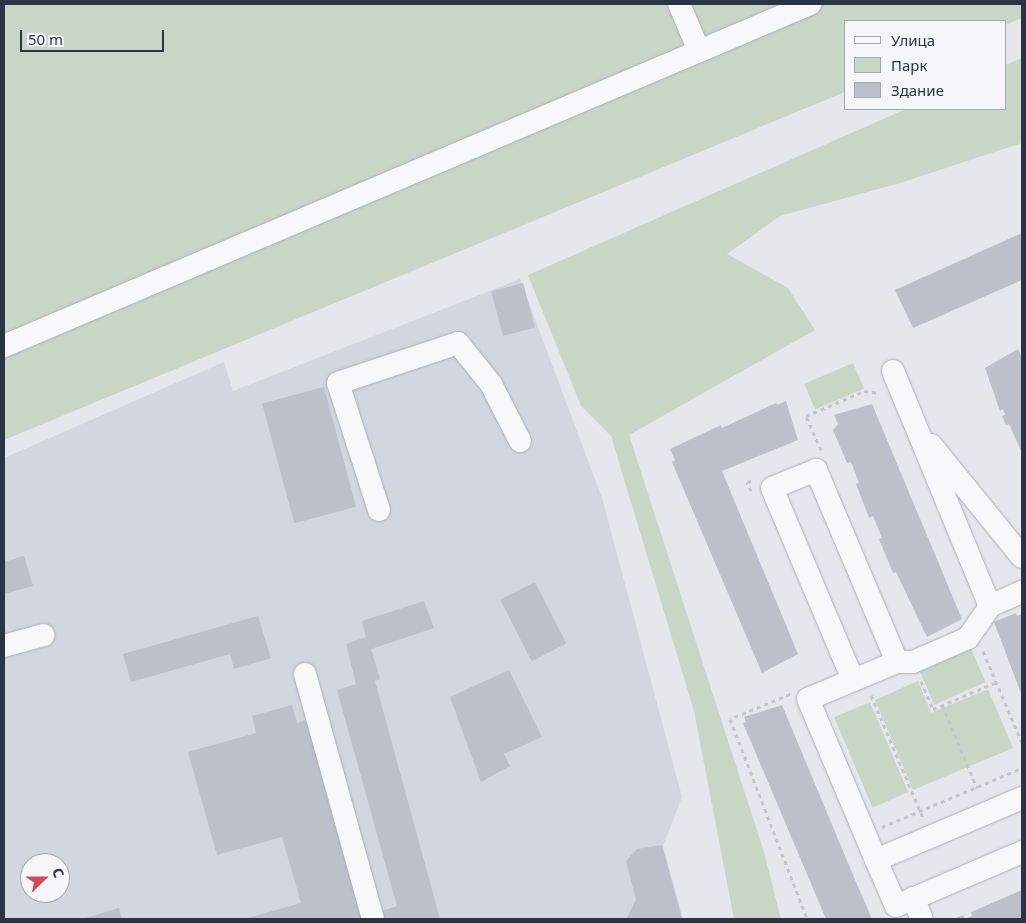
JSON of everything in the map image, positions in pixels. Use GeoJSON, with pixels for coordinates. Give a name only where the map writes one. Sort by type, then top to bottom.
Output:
{"type":"FeatureCollection","features":[{"type":"Feature","properties":{"kind":"lane"},"geometry":{"type":"LineString","coordinates":[[679,4],[699,51]]}},
{"type":"Feature","properties":{"kind":"lane"},"geometry":{"type":"LineString","coordinates":[[4,346],[810,4]]}},
{"type":"Feature","properties":{"kind":"lane"},"geometry":{"type":"LineString","coordinates":[[379,510],[338,383],[458,343],[491,384],[520,441]]}},
{"type":"Feature","properties":{"kind":"lane"},"geometry":{"type":"LineString","coordinates":[[893,371],[990,606]]}},
{"type":"Feature","properties":{"kind":"lane"},"geometry":{"type":"LineString","coordinates":[[915,424],[1022,557]]}},
{"type":"Feature","properties":{"kind":"lane"},"geometry":{"type":"LineString","coordinates":[[858,678],[772,488],[816,470],[905,662]]}},
{"type":"Feature","properties":{"kind":"lane"},"geometry":{"type":"LineString","coordinates":[[1022,592],[990,606],[975,632],[968,638],[858,678],[808,699],[896,906],[1022,852]]}},
{"type":"Feature","properties":{"kind":"lane"},"geometry":{"type":"LineString","coordinates":[[4,646],[44,635]]}},
{"type":"Feature","properties":{"kind":"lane"},"geometry":{"type":"LineString","coordinates":[[305,674],[372,919]]}},
{"type":"Feature","properties":{"kind":"lane"},"geometry":{"type":"LineString","coordinates":[[876,860],[1022,798]]}},
{"type":"Feature","properties":{"kind":"lane"},"geometry":{"type":"LineString","coordinates":[[913,898],[922,919]]}},
{"type":"Feature","properties":{"kind":"path"},"geometry":{"type":"LineString","coordinates":[[975,632],[1022,743]]}},
{"type":"Feature","properties":{"kind":"path"},"geometry":{"type":"LineString","coordinates":[[905,662],[933,709],[997,682]]}},
{"type":"Feature","properties":{"kind":"path"},"geometry":{"type":"LineString","coordinates":[[858,678],[931,836]]}},
{"type":"Feature","properties":{"kind":"path"},"geometry":{"type":"LineString","coordinates":[[798,691],[730,719],[807,919]]}},
{"type":"Feature","properties":{"kind":"path"},"geometry":{"type":"LineString","coordinates":[[942,705],[977,788]]}},
{"type":"Feature","properties":{"kind":"path"},"geometry":{"type":"LineString","coordinates":[[865,834],[1022,768]]}},
{"type":"Feature","properties":{"kind":"shaded area"},"geometry":{"type":"Polygon","coordinates":[[[520,279],[602,498],[682,797],[663,846],[683,919],[4,919],[4,458],[224,362],[233,391],[520,279]]]}},
{"type":"Feature","properties":{"kind":"green space"},"geometry":{"type":"Polygon","coordinates":[[[4,4],[1022,4],[1022,18],[1006,25],[1006,20],[844,20],[844,92],[4,440],[4,4]]]}},
{"type":"Feature","properties":{"kind":"green space"},"geometry":{"type":"Polygon","coordinates":[[[1022,58],[1022,143],[900,183],[780,216],[727,254],[788,288],[815,330],[629,435],[764,852],[781,919],[734,919],[694,711],[611,436],[581,406],[528,275],[904,110],[1006,110],[1006,65],[1022,58]]]}},
{"type":"Feature","properties":{"kind":"green space"},"geometry":{"type":"Polygon","coordinates":[[[853,363],[864,389],[815,409],[804,384],[853,363]]]}},
{"type":"Feature","properties":{"kind":"green space"},"geometry":{"type":"Polygon","coordinates":[[[971,649],[986,682],[934,705],[920,672],[971,649]]]}},
{"type":"Feature","properties":{"kind":"green space"},"geometry":{"type":"Polygon","coordinates":[[[918,681],[931,713],[988,689],[1013,748],[913,790],[875,700],[918,681]]]}},
{"type":"Feature","properties":{"kind":"green space"},"geometry":{"type":"Polygon","coordinates":[[[870,702],[908,792],[872,807],[834,717],[870,702]]]}},
{"type":"Feature","properties":{"kind":"building"},"geometry":{"type":"Polygon","coordinates":[[[1022,233],[1022,280],[913,328],[895,290],[1022,233]]]}},
{"type":"Feature","properties":{"kind":"building"},"geometry":{"type":"Polygon","coordinates":[[[523,283],[535,327],[503,336],[491,292],[523,283]]]}},
{"type":"Feature","properties":{"kind":"building"},"geometry":{"type":"Polygon","coordinates":[[[1018,349],[1022,358],[1022,453],[1009,424],[1006,425],[1002,416],[1005,415],[1003,409],[1000,411],[985,368],[1018,349]]]}},
{"type":"Feature","properties":{"kind":"building"},"geometry":{"type":"Polygon","coordinates":[[[324,387],[356,507],[294,523],[262,404],[324,387]]]}},
{"type":"Feature","properties":{"kind":"building"},"geometry":{"type":"Polygon","coordinates":[[[786,401],[798,440],[722,471],[798,654],[762,673],[672,462],[675,460],[670,449],[721,425],[722,428],[776,403],[777,405],[786,401]]]}},
{"type":"Feature","properties":{"kind":"building"},"geometry":{"type":"Polygon","coordinates":[[[872,404],[962,619],[927,637],[896,572],[893,573],[879,539],[882,538],[873,516],[869,518],[856,484],[859,483],[851,462],[847,463],[833,430],[838,424],[834,415],[872,404]]]}},
{"type":"Feature","properties":{"kind":"building"},"geometry":{"type":"Polygon","coordinates":[[[24,556],[33,586],[4,594],[4,562],[24,556]]]}},
{"type":"Feature","properties":{"kind":"building"},"geometry":{"type":"Polygon","coordinates":[[[535,582],[566,643],[532,661],[500,600],[535,582]]]}},
{"type":"Feature","properties":{"kind":"building"},"geometry":{"type":"Polygon","coordinates":[[[424,601],[434,628],[371,649],[380,679],[375,681],[440,919],[381,919],[379,912],[397,906],[337,690],[356,684],[346,644],[366,637],[362,621],[424,601]]]}},
{"type":"Feature","properties":{"kind":"building"},"geometry":{"type":"Polygon","coordinates":[[[1016,613],[1017,616],[1022,614],[1022,696],[994,622],[1016,613]]]}},
{"type":"Feature","properties":{"kind":"building"},"geometry":{"type":"Polygon","coordinates":[[[258,616],[271,658],[234,669],[230,654],[131,682],[123,654],[258,616]]]}},
{"type":"Feature","properties":{"kind":"building"},"geometry":{"type":"Polygon","coordinates":[[[509,670],[542,737],[504,754],[510,766],[481,782],[450,697],[509,670]]]}},
{"type":"Feature","properties":{"kind":"building"},"geometry":{"type":"Polygon","coordinates":[[[292,705],[297,723],[306,720],[363,919],[244,919],[301,903],[282,837],[217,855],[188,752],[256,733],[252,716],[292,705]]]}},
{"type":"Feature","properties":{"kind":"building"},"geometry":{"type":"Polygon","coordinates":[[[782,705],[872,919],[826,919],[743,723],[746,722],[744,717],[782,705]]]}},
{"type":"Feature","properties":{"kind":"building"},"geometry":{"type":"Polygon","coordinates":[[[662,845],[682,919],[626,919],[636,900],[626,861],[637,849],[662,845]]]}},
{"type":"Feature","properties":{"kind":"building"},"geometry":{"type":"Polygon","coordinates":[[[1022,890],[1022,919],[965,919],[972,916],[971,912],[1022,890]]]}},
{"type":"Feature","properties":{"kind":"building"},"geometry":{"type":"Polygon","coordinates":[[[119,908],[122,919],[82,919],[119,908]]]}},
{"type":"Feature","properties":{"kind":"building"},"geometry":{"type":"Polygon","coordinates":[[[963,915],[965,919],[954,919],[963,915]]]}}]}
